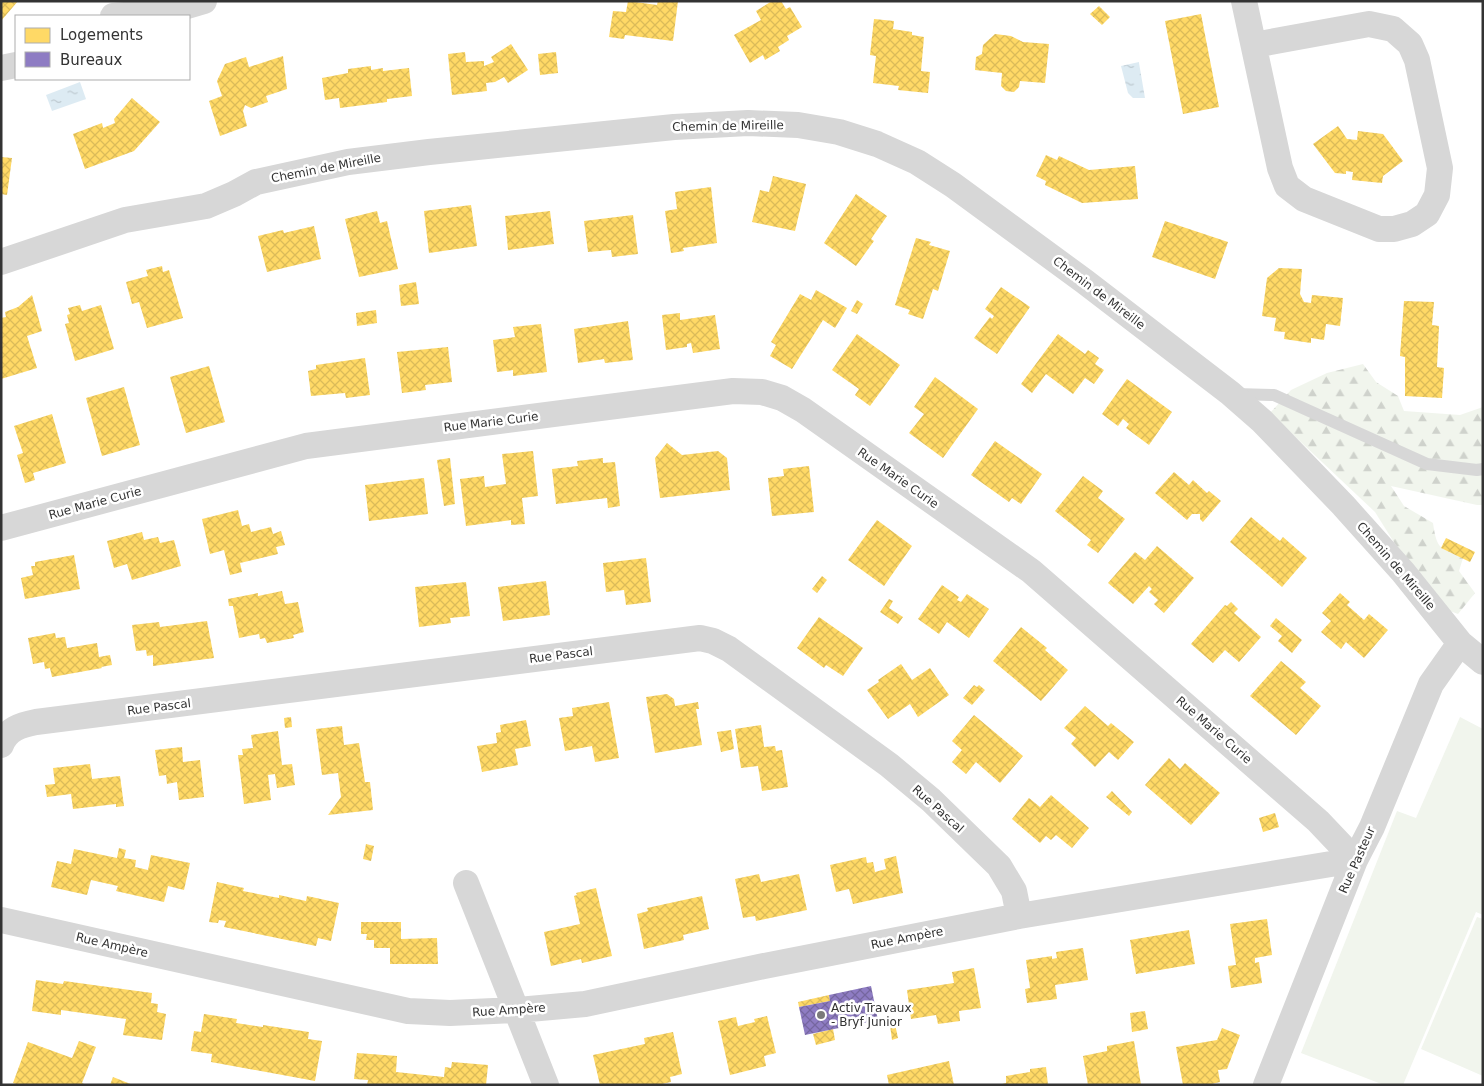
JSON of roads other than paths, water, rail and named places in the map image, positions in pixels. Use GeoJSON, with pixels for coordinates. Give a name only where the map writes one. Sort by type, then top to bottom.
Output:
{"type":"FeatureCollection","features":[{"type":"Feature","properties":{"kind":"street"},"geometry":{"type":"LineString","coordinates":[[95,15],[102,1]]}},
{"type":"Feature","properties":{"kind":"street"},"geometry":{"type":"LineString","coordinates":[[124,15],[170,11],[204,1]]}},
{"type":"Feature","properties":{"kind":"street"},"geometry":{"type":"LineString","coordinates":[[1244,1],[1280,168],[1288,186],[1304,199],[1379,229],[1394,229],[1412,224],[1427,214],[1437,195],[1440,168],[1417,60],[1410,44],[1393,29],[1369,24],[1254,45]]}},
{"type":"Feature","properties":{"kind":"street"},"geometry":{"type":"LineString","coordinates":[[1,68],[15,65]]}},
{"type":"Feature","properties":{"kind":"street","name":"Chemin de Mireille"},"geometry":{"type":"LineString","coordinates":[[1,262],[125,220],[206,206],[256,182],[348,162],[674,127],[748,124],[798,125],[840,132],[877,144],[917,162],[976,201],[1230,393],[1262,421],[1343,505],[1403,572],[1460,643],[1483,662]]}},
{"type":"Feature","properties":{"kind":"street","name":"Rue Marie Curie"},"geometry":{"type":"LineString","coordinates":[[1,528],[306,446],[733,391],[762,392],[782,398],[803,410],[1031,572],[1318,821],[1355,860]]}},
{"type":"Feature","properties":{"kind":"street","name":"Rue Pascal"},"geometry":{"type":"LineString","coordinates":[[1,744],[4,738],[16,726],[36,722],[700,638],[713,641],[729,649],[889,766],[931,800],[999,866],[1014,891],[1019,916]]}},
{"type":"Feature","properties":{"kind":"street","name":"Rue Pasteur"},"geometry":{"type":"LineString","coordinates":[[1266,1085],[1355,860],[1372,827],[1431,684],[1460,643]]}},
{"type":"Feature","properties":{"kind":"street"},"geometry":{"type":"LineString","coordinates":[[1019,916],[1355,860]]}},
{"type":"Feature","properties":{"kind":"street"},"geometry":{"type":"LineString","coordinates":[[466,883],[518,1010],[546,1085]]}},
{"type":"Feature","properties":{"kind":"street","name":"Rue Ampère"},"geometry":{"type":"LineString","coordinates":[[1,920],[408,1011],[450,1013],[518,1010],[585,1004],[764,966],[1019,916]]}},
{"type":"Feature","properties":{"kind":"lane"},"geometry":{"type":"LineString","coordinates":[[1230,393],[1274,395],[1427,464],[1483,469]]}},
{"type":"Feature","properties":{"kind":"water"},"geometry":{"type":"Polygon","coordinates":[[[1139,62],[1145,98],[1133,98],[1128,93],[1121,66],[1139,62]]]}},
{"type":"Feature","properties":{"kind":"water"},"geometry":{"type":"Polygon","coordinates":[[[80,82],[86,99],[52,111],[46,95],[80,82]]]}},
{"type":"Feature","properties":{"kind":"place","name":"Activ Travaux - Bryf Junior"},"geometry":{"type":"Point","coordinates":[821,1015]}}]}
